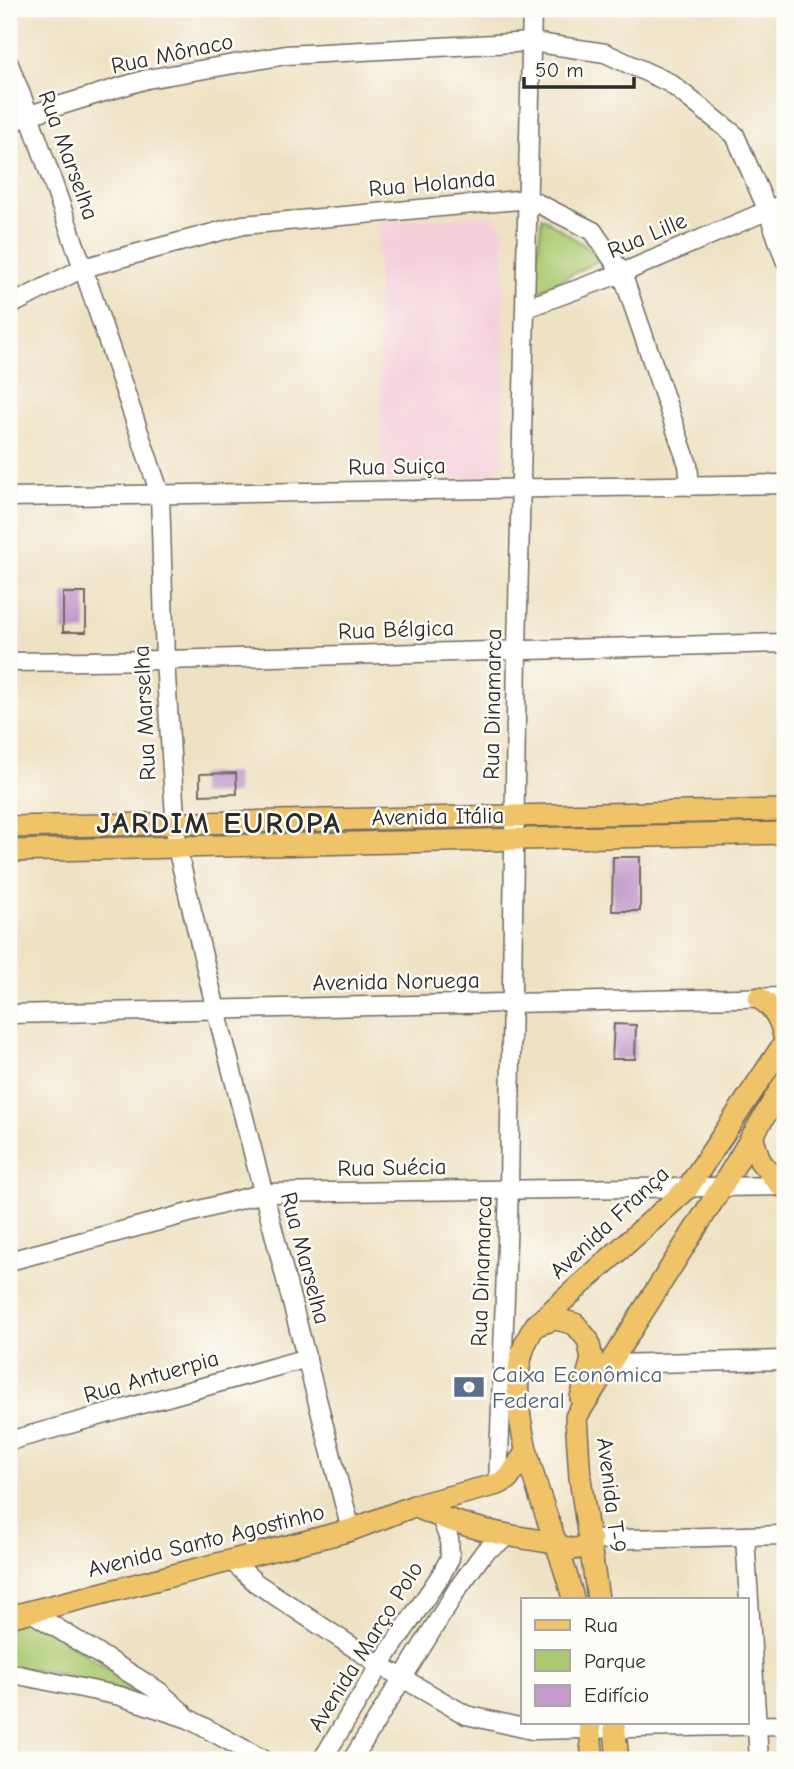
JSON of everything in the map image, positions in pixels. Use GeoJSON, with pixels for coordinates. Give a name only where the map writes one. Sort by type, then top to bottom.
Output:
{"type":"FeatureCollection","features":[{"type":"Feature","properties":{"kind":"main road","name":"Avenida Itália"},"geometry":{"type":"LineString","coordinates":[[9,827],[785,810]]}},
{"type":"Feature","properties":{"kind":"main road","name":"Avenida Itália"},"geometry":{"type":"LineString","coordinates":[[9,851],[785,833]]}},
{"type":"Feature","properties":{"kind":"main road"},"geometry":{"type":"LineString","coordinates":[[759,998],[774,1009],[783,1028],[785,1041]]}},
{"type":"Feature","properties":{"kind":"main road","name":"Avenida França"},"geometry":{"type":"LineString","coordinates":[[526,1452],[519,1385],[525,1340],[536,1325],[687,1189],[785,1041]]}},
{"type":"Feature","properties":{"kind":"main road"},"geometry":{"type":"LineString","coordinates":[[610,1364],[722,1188],[785,1082]]}},
{"type":"Feature","properties":{"kind":"main road"},"geometry":{"type":"LineString","coordinates":[[752,1136],[760,1161],[783,1186]]}},
{"type":"Feature","properties":{"kind":"main road"},"geometry":{"type":"LineString","coordinates":[[536,1325],[556,1319],[575,1324],[588,1340],[592,1359],[576,1417]]}},
{"type":"Feature","properties":{"kind":"main road","name":"Avenida T-9"},"geometry":{"type":"LineString","coordinates":[[598,1598],[580,1478],[576,1417],[610,1364]]}},
{"type":"Feature","properties":{"kind":"main road"},"geometry":{"type":"LineString","coordinates":[[498,1484],[508,1479],[526,1452]]}},
{"type":"Feature","properties":{"kind":"main road"},"geometry":{"type":"LineString","coordinates":[[526,1452],[568,1576],[573,1598]]}},
{"type":"Feature","properties":{"kind":"main road","name":"Avenida Santo Agostinho"},"geometry":{"type":"LineString","coordinates":[[9,1617],[351,1530],[414,1506],[498,1484]]}},
{"type":"Feature","properties":{"kind":"main road"},"geometry":{"type":"LineString","coordinates":[[414,1506],[441,1518],[508,1536],[555,1544],[565,1549],[581,1548],[591,1540]]}},
{"type":"Feature","properties":{"kind":"main road"},"geometry":{"type":"LineString","coordinates":[[614,1724],[618,1760]]}},
{"type":"Feature","properties":{"kind":"main road"},"geometry":{"type":"LineString","coordinates":[[589,1725],[593,1760]]}},
{"type":"Feature","properties":{"kind":"street","name":"Rua Dinamarca"},"geometry":{"type":"LineString","coordinates":[[498,1484],[509,1189],[517,650],[533,9]]}},
{"type":"Feature","properties":{"kind":"street","name":"Rua Mônaco"},"geometry":{"type":"LineString","coordinates":[[9,124],[29,115],[147,79],[286,55],[532,42],[605,53],[670,83],[735,135],[767,209],[785,260]]}},
{"type":"Feature","properties":{"kind":"street","name":"Rua Marselha"},"geometry":{"type":"LineString","coordinates":[[9,64],[83,268],[160,494],[165,660],[177,848],[216,1010],[351,1530]]}},
{"type":"Feature","properties":{"kind":"street","name":"Rua Holanda"},"geometry":{"type":"LineString","coordinates":[[9,306],[83,268],[243,225],[529,199],[593,231],[622,273],[688,465],[690,486]]}},
{"type":"Feature","properties":{"kind":"street","name":"Rua Lille"},"geometry":{"type":"LineString","coordinates":[[526,308],[622,273],[785,203]]}},
{"type":"Feature","properties":{"kind":"street","name":"Rua Suiça"},"geometry":{"type":"LineString","coordinates":[[9,496],[785,484]]}},
{"type":"Feature","properties":{"kind":"street","name":"Rua Bélgica"},"geometry":{"type":"LineString","coordinates":[[9,662],[785,643]]}},
{"type":"Feature","properties":{"kind":"street","name":"Avenida Noruega"},"geometry":{"type":"LineString","coordinates":[[9,1014],[785,997]]}},
{"type":"Feature","properties":{"kind":"street","name":"Rua Suécia"},"geometry":{"type":"LineString","coordinates":[[9,1261],[264,1193],[783,1186]]}},
{"type":"Feature","properties":{"kind":"street","name":"Rua Antuerpia"},"geometry":{"type":"LineString","coordinates":[[9,1441],[307,1358]]}},
{"type":"Feature","properties":{"kind":"street"},"geometry":{"type":"LineString","coordinates":[[610,1364],[785,1360]]}},
{"type":"Feature","properties":{"kind":"street","name":"Avenida Março Polo"},"geometry":{"type":"LineString","coordinates":[[322,1760],[450,1558],[449,1539],[441,1518]]}},
{"type":"Feature","properties":{"kind":"street"},"geometry":{"type":"LineString","coordinates":[[591,1540],[785,1535]]}},
{"type":"Feature","properties":{"kind":"street"},"geometry":{"type":"LineString","coordinates":[[352,1760],[458,1588],[485,1551],[508,1536]]}},
{"type":"Feature","properties":{"kind":"street"},"geometry":{"type":"LineString","coordinates":[[745,1536],[759,1760]]}},
{"type":"Feature","properties":{"kind":"street"},"geometry":{"type":"LineString","coordinates":[[232,1561],[256,1583],[380,1665],[466,1716],[532,1730],[614,1724],[785,1725]]}},
{"type":"Feature","properties":{"kind":"street"},"geometry":{"type":"LineString","coordinates":[[31,1612],[160,1692],[189,1718]]}},
{"type":"Feature","properties":{"kind":"street"},"geometry":{"type":"LineString","coordinates":[[9,1673],[120,1696],[189,1718],[264,1760]]}},
{"type":"Feature","properties":{"kind":"shaded area"},"geometry":{"type":"Polygon","coordinates":[[[492,215],[504,231],[503,464],[486,477],[381,480],[377,223],[492,215]]]}},
{"type":"Feature","properties":{"kind":"green space"},"geometry":{"type":"Polygon","coordinates":[[[542,217],[603,258],[532,295],[542,217]]]}},
{"type":"Feature","properties":{"kind":"green space"},"geometry":{"type":"Polygon","coordinates":[[[31,1618],[156,1700],[46,1671],[9,1667],[9,1625],[31,1618]]]}},
{"type":"Feature","properties":{"kind":"building"},"geometry":{"type":"Polygon","coordinates":[[[63,593],[86,593],[86,632],[63,632],[63,593]]]}},
{"type":"Feature","properties":{"kind":"building"},"geometry":{"type":"Polygon","coordinates":[[[236,773],[237,794],[200,795],[200,774],[236,773]]]}},
{"type":"Feature","properties":{"kind":"building"},"geometry":{"type":"Polygon","coordinates":[[[613,857],[640,857],[640,911],[612,911],[613,857]]]}},
{"type":"Feature","properties":{"kind":"building"},"geometry":{"type":"Polygon","coordinates":[[[614,1024],[636,1025],[635,1059],[612,1059],[614,1024]]]}},
{"type":"Feature","properties":{"kind":"place","name":"Caixa Econômica Federal"},"geometry":{"type":"Point","coordinates":[469,1387]}},
{"type":"Feature","properties":{"kind":"district","name":"JARDIM EUROPA"},"geometry":{"type":"Point","coordinates":[219,823]}}]}
